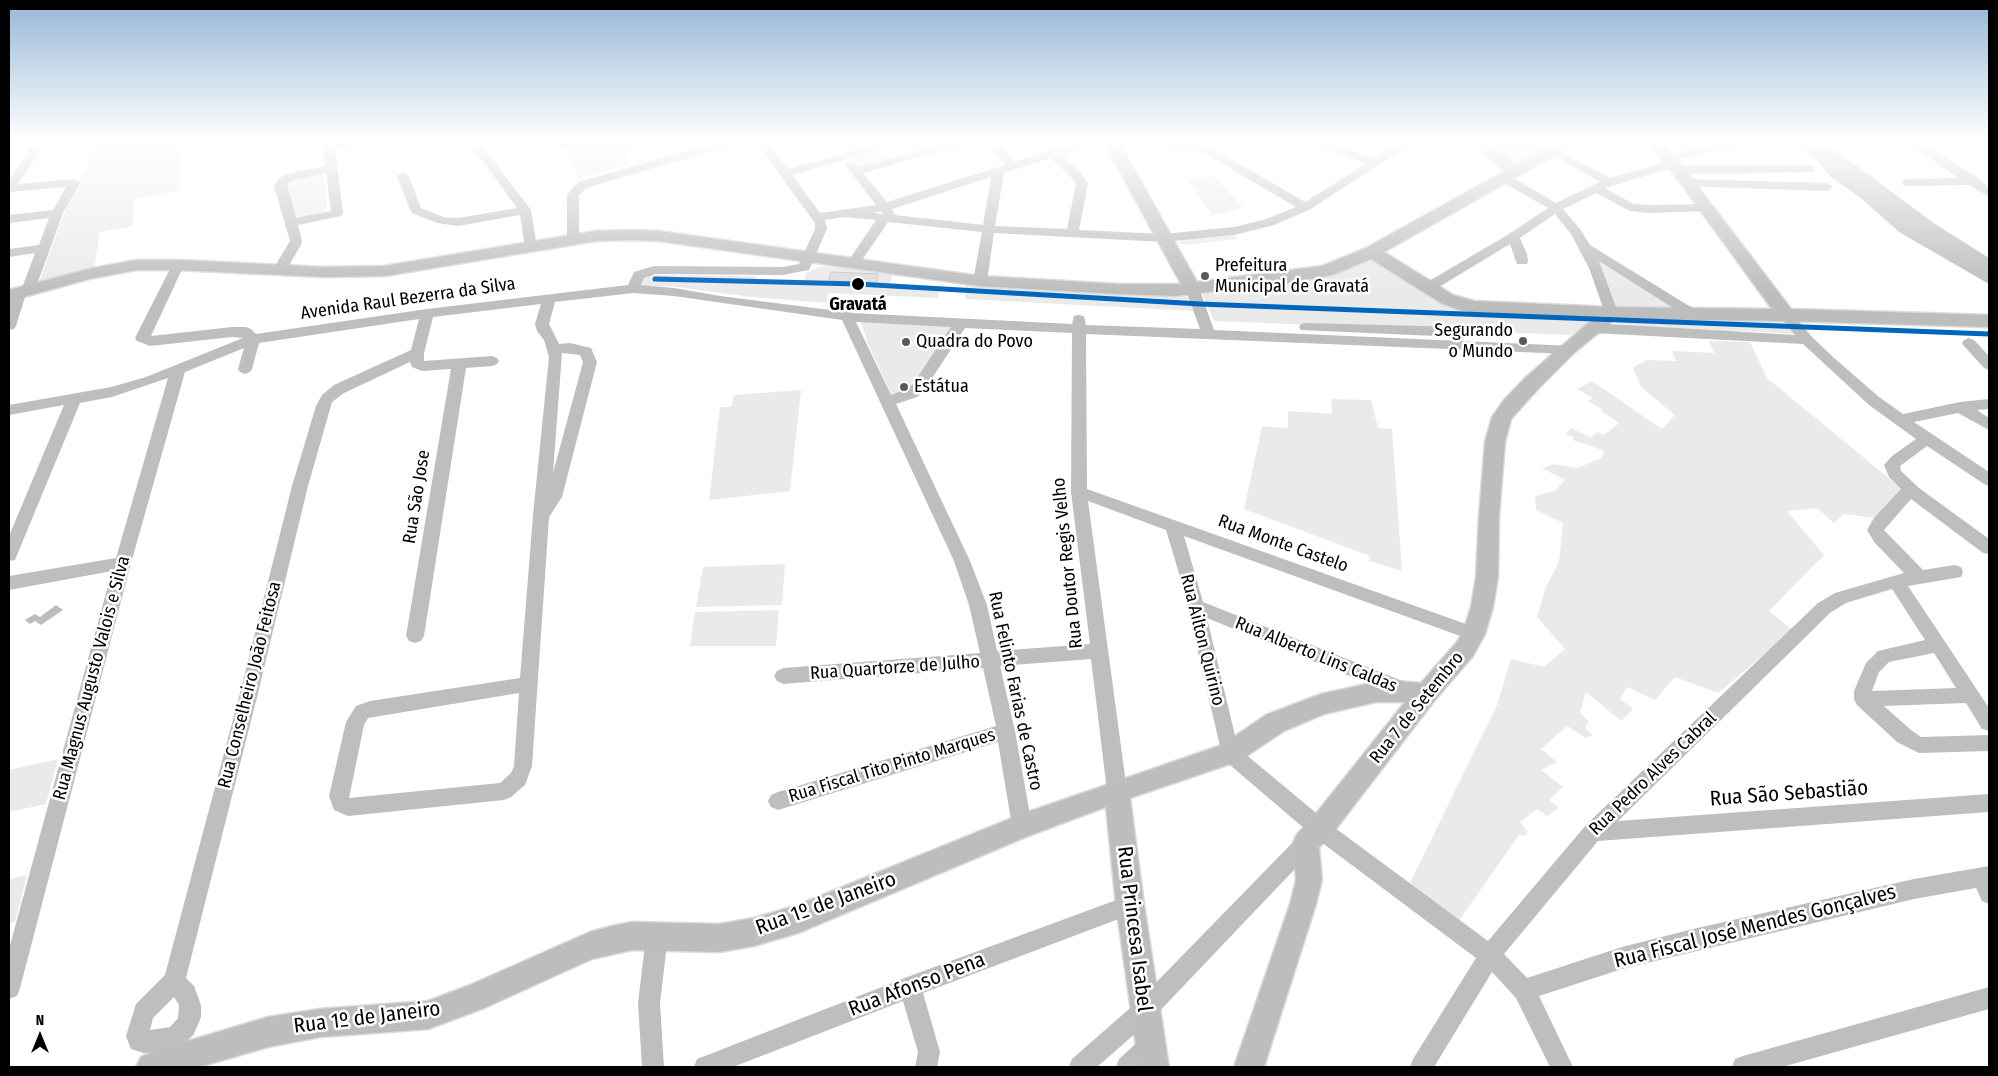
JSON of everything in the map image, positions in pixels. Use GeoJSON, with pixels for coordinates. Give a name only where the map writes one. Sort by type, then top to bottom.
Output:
{"type":"FeatureCollection","features":[{"type":"Feature","properties":{"kind":"main road"},"geometry":{"type":"LineString","coordinates":[[1139,192],[1192,288]]}},
{"type":"Feature","properties":{"kind":"main road"},"geometry":{"type":"LineString","coordinates":[[19,292],[111,269],[149,264],[279,271],[360,272],[401,270],[596,236],[659,236],[980,280],[1165,291],[1300,276],[1326,271],[1372,252],[1476,192]]}},
{"type":"Feature","properties":{"kind":"main road"},"geometry":{"type":"LineString","coordinates":[[1693,192],[1786,315]]}},
{"type":"Feature","properties":{"kind":"main road"},"geometry":{"type":"LineString","coordinates":[[1372,252],[1447,299],[1466,306],[1611,313],[1786,315],[1989,321]]}},
{"type":"Feature","properties":{"kind":"main road","name":"Rua 7 de Setembro"},"geometry":{"type":"LineString","coordinates":[[1313,836],[1418,693],[1465,649],[1474,634],[1482,607],[1487,577],[1489,516],[1495,442],[1500,424],[1511,405],[1580,338],[1611,313]]}},
{"type":"Feature","properties":{"kind":"main road","name":"Rua 1º de Janeiro"},"geometry":{"type":"LineString","coordinates":[[151,1067],[268,1032],[320,1023],[389,1019],[428,1014],[474,998],[590,946],[632,936],[718,938],[762,930],[798,919],[1022,826],[1117,791],[1230,753],[1275,723],[1321,704],[1376,692],[1418,693]]}},
{"type":"Feature","properties":{"kind":"main road","name":"Rua Princesa Isabel"},"geometry":{"type":"LineString","coordinates":[[1117,791],[1130,905],[1152,1056]]}},
{"type":"Feature","properties":{"kind":"main road"},"geometry":{"type":"LineString","coordinates":[[1249,1067],[1303,904],[1309,880],[1313,836]]}},
{"type":"Feature","properties":{"kind":"street"},"geometry":{"type":"LineString","coordinates":[[9,326],[19,292],[44,248],[57,213],[69,192]]}},
{"type":"Feature","properties":{"kind":"street"},"geometry":{"type":"LineString","coordinates":[[279,271],[295,245],[292,223],[282,192]]}},
{"type":"Feature","properties":{"kind":"street"},"geometry":{"type":"LineString","coordinates":[[292,223],[337,213],[334,192]]}},
{"type":"Feature","properties":{"kind":"street"},"geometry":{"type":"LineString","coordinates":[[409,192],[416,210],[440,220],[458,222],[478,220],[525,210]]}},
{"type":"Feature","properties":{"kind":"street"},"geometry":{"type":"LineString","coordinates":[[512,192],[525,210],[531,247]]}},
{"type":"Feature","properties":{"kind":"street"},"geometry":{"type":"LineString","coordinates":[[573,239],[573,195],[575,192]]}},
{"type":"Feature","properties":{"kind":"street"},"geometry":{"type":"LineString","coordinates":[[633,289],[639,275],[654,270],[783,271],[804,267],[821,229],[817,217],[800,192]]}},
{"type":"Feature","properties":{"kind":"street"},"geometry":{"type":"LineString","coordinates":[[872,192],[888,214]]}},
{"type":"Feature","properties":{"kind":"street"},"geometry":{"type":"LineString","coordinates":[[852,263],[888,214],[944,192]]}},
{"type":"Feature","properties":{"kind":"street"},"geometry":{"type":"LineString","coordinates":[[980,280],[995,192]]}},
{"type":"Feature","properties":{"kind":"street"},"geometry":{"type":"LineString","coordinates":[[1072,233],[1080,192]]}},
{"type":"Feature","properties":{"kind":"street"},"geometry":{"type":"LineString","coordinates":[[1281,192],[1305,206]]}},
{"type":"Feature","properties":{"kind":"street"},"geometry":{"type":"LineString","coordinates":[[817,217],[843,213],[888,214],[989,229],[1072,233],[1166,243],[1236,240],[1256,232],[1270,222],[1305,206],[1327,192]]}},
{"type":"Feature","properties":{"kind":"street"},"geometry":{"type":"LineString","coordinates":[[1534,192],[1556,208],[1587,248],[1611,313]]}},
{"type":"Feature","properties":{"kind":"street"},"geometry":{"type":"LineString","coordinates":[[1428,287],[1556,208],[1588,192]]}},
{"type":"Feature","properties":{"kind":"street"},"geometry":{"type":"LineString","coordinates":[[1604,192],[1630,207],[1648,209],[1705,208]]}},
{"type":"Feature","properties":{"kind":"street"},"geometry":{"type":"LineString","coordinates":[[9,219],[57,213]]}},
{"type":"Feature","properties":{"kind":"street"},"geometry":{"type":"LineString","coordinates":[[1513,236],[1521,254],[1522,262]]}},
{"type":"Feature","properties":{"kind":"street"},"geometry":{"type":"LineString","coordinates":[[9,253],[44,248]]}},
{"type":"Feature","properties":{"kind":"street"},"geometry":{"type":"LineString","coordinates":[[1587,248],[1694,314]]}},
{"type":"Feature","properties":{"kind":"street"},"geometry":{"type":"LineString","coordinates":[[178,265],[142,336],[144,340],[246,332],[253,339],[245,369]]}},
{"type":"Feature","properties":{"kind":"street"},"geometry":{"type":"LineString","coordinates":[[1192,288],[1207,328]]}},
{"type":"Feature","properties":{"kind":"street","name":"Avenida Raul Bezerra da Silva"},"geometry":{"type":"LineString","coordinates":[[9,410],[112,392],[178,370],[253,339],[427,313],[633,289],[674,292],[720,300],[822,312],[1394,336],[1580,338]]}},
{"type":"Feature","properties":{"kind":"street"},"geometry":{"type":"LineString","coordinates":[[529,684],[370,708],[362,712],[355,722],[339,796],[341,804],[348,807],[504,791],[518,779],[523,766],[529,684],[541,515],[556,349],[542,324],[549,299]]}},
{"type":"Feature","properties":{"kind":"street","name":"Rua Felinto Farias de Castro"},"geometry":{"type":"LineString","coordinates":[[845,312],[962,561],[978,605],[1006,731],[1022,826]]}},
{"type":"Feature","properties":{"kind":"street"},"geometry":{"type":"LineString","coordinates":[[427,313],[416,362],[422,366],[492,361]]}},
{"type":"Feature","properties":{"kind":"street","name":"Avenida Raul Bezerra da Silva"},"geometry":{"type":"LineString","coordinates":[[908,315],[961,323],[991,319]]}},
{"type":"Feature","properties":{"kind":"street"},"geometry":{"type":"LineString","coordinates":[[1786,315],[1807,340],[1859,388],[1927,439],[1989,480]]}},
{"type":"Feature","properties":{"kind":"street"},"geometry":{"type":"LineString","coordinates":[[888,402],[912,393],[918,388],[961,323]]}},
{"type":"Feature","properties":{"kind":"street","name":"Rua Doutor Regis Velho"},"geometry":{"type":"LineString","coordinates":[[1079,324],[1078,492],[1117,791]]}},
{"type":"Feature","properties":{"kind":"street"},"geometry":{"type":"LineString","coordinates":[[1580,338],[1807,340]]}},
{"type":"Feature","properties":{"kind":"street"},"geometry":{"type":"LineString","coordinates":[[1969,342],[1989,365]]}},
{"type":"Feature","properties":{"kind":"street"},"geometry":{"type":"LineString","coordinates":[[541,515],[554,497],[590,362],[586,351],[570,348],[556,349]]}},
{"type":"Feature","properties":{"kind":"street","name":"Rua Conselheiro João Feitosa"},"geometry":{"type":"LineString","coordinates":[[174,981],[248,697],[300,486],[323,406],[333,392],[417,353]]}},
{"type":"Feature","properties":{"kind":"street","name":"Rua São Jose"},"geometry":{"type":"LineString","coordinates":[[415,636],[458,364]]}},
{"type":"Feature","properties":{"kind":"street","name":"Rua Magnus Augusto Valois e Silva"},"geometry":{"type":"LineString","coordinates":[[9,988],[123,564],[178,370]]}},
{"type":"Feature","properties":{"kind":"street"},"geometry":{"type":"LineString","coordinates":[[553,392],[582,393]]}},
{"type":"Feature","properties":{"kind":"street"},"geometry":{"type":"LineString","coordinates":[[9,555],[74,400]]}},
{"type":"Feature","properties":{"kind":"street"},"geometry":{"type":"LineString","coordinates":[[1901,420],[1960,407],[1989,404]]}},
{"type":"Feature","properties":{"kind":"street"},"geometry":{"type":"LineString","coordinates":[[1960,407],[1989,425]]}},
{"type":"Feature","properties":{"kind":"street"},"geometry":{"type":"LineString","coordinates":[[1927,439],[1892,465],[1894,473],[1910,489],[1989,548]]}},
{"type":"Feature","properties":{"kind":"street"},"geometry":{"type":"LineString","coordinates":[[1910,489],[1875,530],[1881,539],[1919,577]]}},
{"type":"Feature","properties":{"kind":"street","name":"Rua Monte Castelo"},"geometry":{"type":"LineString","coordinates":[[1078,492],[1474,634]]}},
{"type":"Feature","properties":{"kind":"street","name":"Rua Ailton Quirino"},"geometry":{"type":"LineString","coordinates":[[1173,526],[1230,753]]}},
{"type":"Feature","properties":{"kind":"street"},"geometry":{"type":"LineString","coordinates":[[9,583],[123,564]]}},
{"type":"Feature","properties":{"kind":"street","name":"Rua Pedro Alves Cabral"},"geometry":{"type":"LineString","coordinates":[[1421,1067],[1490,955],[1593,832],[1824,608],[1841,598],[1896,581],[1955,572]]}},
{"type":"Feature","properties":{"kind":"street"},"geometry":{"type":"LineString","coordinates":[[1896,581],[1989,723]]}},
{"type":"Feature","properties":{"kind":"street","name":"Rua Alberto Lins Caldas"},"geometry":{"type":"LineString","coordinates":[[1194,606],[1418,693]]}},
{"type":"Feature","properties":{"kind":"street"},"geometry":{"type":"LineString","coordinates":[[1938,645],[1900,651],[1884,656],[1872,668],[1863,691],[1863,699],[1908,739],[1926,747],[1989,744]]}},
{"type":"Feature","properties":{"kind":"street","name":"Rua Quartorze de Julho"},"geometry":{"type":"LineString","coordinates":[[783,676],[991,661],[1098,650]]}},
{"type":"Feature","properties":{"kind":"street"},"geometry":{"type":"LineString","coordinates":[[1863,699],[1971,695]]}},
{"type":"Feature","properties":{"kind":"street","name":"Rua Fiscal Tito Pinto Marques"},"geometry":{"type":"LineString","coordinates":[[778,801],[1006,731]]}},
{"type":"Feature","properties":{"kind":"street"},"geometry":{"type":"LineString","coordinates":[[1230,753],[1313,836],[1490,955],[1524,990],[1562,1067]]}},
{"type":"Feature","properties":{"kind":"street","name":"Rua São Sebastião"},"geometry":{"type":"LineString","coordinates":[[1593,832],[1987,807]]}},
{"type":"Feature","properties":{"kind":"street"},"geometry":{"type":"LineString","coordinates":[[1080,1067],[1145,1010],[1313,836]]}},
{"type":"Feature","properties":{"kind":"street","name":"Rua Fiscal José Mendes Gonçalves"},"geometry":{"type":"LineString","coordinates":[[1524,990],[1622,958],[1914,889],[1986,882]]}},
{"type":"Feature","properties":{"kind":"street","name":"Rua Afonso Pena"},"geometry":{"type":"LineString","coordinates":[[705,1067],[910,987],[1130,905]]}},
{"type":"Feature","properties":{"kind":"street"},"geometry":{"type":"LineString","coordinates":[[653,1067],[649,1003],[657,936]]}},
{"type":"Feature","properties":{"kind":"street"},"geometry":{"type":"LineString","coordinates":[[910,987],[929,1052],[927,1065]]}},
{"type":"Feature","properties":{"kind":"street"},"geometry":{"type":"LineString","coordinates":[[1743,1067],[1989,998]]}},
{"type":"Feature","properties":{"kind":"street"},"geometry":{"type":"LineString","coordinates":[[1127,1067],[1152,1056]]}},
{"type":"Feature","properties":{"kind":"shaded area"},"geometry":{"type":"Polygon","coordinates":[[[73,192],[169,192],[134,199],[133,226],[100,232],[94,268],[39,282],[73,192]]]}},
{"type":"Feature","properties":{"kind":"shaded area"},"geometry":{"type":"Polygon","coordinates":[[[289,192],[325,192],[327,208],[324,212],[314,216],[299,218],[294,216],[289,192]]]}},
{"type":"Feature","properties":{"kind":"shaded area"},"geometry":{"type":"Polygon","coordinates":[[[1196,192],[1229,192],[1243,207],[1213,216],[1196,192]]]}},
{"type":"Feature","properties":{"kind":"shaded area"},"geometry":{"type":"Polygon","coordinates":[[[1852,192],[1892,192],[1935,224],[1989,258],[1989,284],[1899,232],[1852,192]]]}},
{"type":"Feature","properties":{"kind":"shaded area"},"geometry":{"type":"Polygon","coordinates":[[[1235,235],[1237,239],[1184,245],[1178,243],[1181,240],[1235,235]]]}},
{"type":"Feature","properties":{"kind":"shaded area"},"geometry":{"type":"Polygon","coordinates":[[[1593,254],[1683,310],[1614,309],[1593,254]]]}},
{"type":"Feature","properties":{"kind":"shaded area"},"geometry":{"type":"Polygon","coordinates":[[[1375,257],[1443,301],[1588,317],[1589,322],[1592,322],[1570,335],[1214,321],[1201,291],[1375,257]]]}},
{"type":"Feature","properties":{"kind":"shaded area"},"geometry":{"type":"Polygon","coordinates":[[[831,266],[884,273],[892,275],[892,277],[890,284],[818,282],[940,287],[938,298],[828,293],[826,303],[751,297],[669,286],[640,286],[640,281],[648,275],[756,276],[756,280],[804,282],[806,273],[820,267],[831,266]]]}},
{"type":"Feature","properties":{"kind":"shaded area"},"geometry":{"type":"Polygon","coordinates":[[[966,285],[1185,293],[1194,311],[965,299],[966,285]]]}},
{"type":"Feature","properties":{"kind":"shaded area"},"geometry":{"type":"Polygon","coordinates":[[[1611,317],[1782,318],[1795,334],[1741,331],[1737,333],[1640,326],[1615,323],[1611,320],[1611,317]]]}},
{"type":"Feature","properties":{"kind":"shaded area"},"geometry":{"type":"Polygon","coordinates":[[[861,322],[953,325],[913,388],[892,396],[868,344],[861,322]]]}},
{"type":"Feature","properties":{"kind":"shaded area"},"geometry":{"type":"Polygon","coordinates":[[[1708,341],[1750,342],[1767,378],[1902,489],[1876,518],[1844,514],[1834,523],[1817,508],[1787,511],[1824,555],[1769,611],[1793,630],[1718,693],[1675,677],[1655,700],[1627,687],[1620,699],[1633,709],[1621,721],[1586,692],[1580,712],[1589,722],[1585,728],[1593,735],[1586,738],[1567,726],[1541,749],[1557,762],[1541,770],[1563,787],[1549,800],[1559,808],[1547,816],[1537,809],[1520,822],[1528,832],[1525,836],[1519,835],[1458,922],[1410,883],[1497,705],[1511,659],[1544,667],[1565,649],[1537,617],[1545,590],[1559,561],[1563,523],[1536,510],[1535,496],[1555,491],[1565,480],[1542,468],[1554,464],[1578,468],[1601,458],[1605,451],[1573,440],[1574,437],[1566,434],[1571,428],[1591,438],[1597,432],[1604,435],[1619,423],[1601,411],[1602,409],[1588,401],[1592,398],[1577,389],[1592,381],[1662,429],[1675,415],[1641,387],[1633,367],[1648,360],[1676,361],[1672,351],[1715,353],[1708,341]]]}},
{"type":"Feature","properties":{"kind":"shaded area"},"geometry":{"type":"Polygon","coordinates":[[[801,390],[790,491],[709,500],[720,407],[731,407],[734,395],[801,390]]]}},
{"type":"Feature","properties":{"kind":"shaded area"},"geometry":{"type":"Polygon","coordinates":[[[1331,399],[1371,400],[1378,428],[1392,429],[1402,571],[1369,561],[1370,556],[1244,509],[1262,426],[1288,428],[1288,411],[1332,414],[1331,399]]]}},
{"type":"Feature","properties":{"kind":"shaded area"},"geometry":{"type":"Polygon","coordinates":[[[785,564],[782,605],[696,607],[703,567],[785,564]]]}},
{"type":"Feature","properties":{"kind":"shaded area"},"geometry":{"type":"Polygon","coordinates":[[[56,605],[63,610],[41,625],[35,621],[30,624],[25,620],[35,614],[40,617],[56,605]]]}},
{"type":"Feature","properties":{"kind":"shaded area"},"geometry":{"type":"Polygon","coordinates":[[[779,610],[776,646],[690,646],[695,612],[779,610]]]}},
{"type":"Feature","properties":{"kind":"shaded area"},"geometry":{"type":"Polygon","coordinates":[[[58,759],[46,804],[9,812],[9,770],[58,759]]]}},
{"type":"Feature","properties":{"kind":"shaded area"},"geometry":{"type":"Polygon","coordinates":[[[27,875],[15,922],[9,923],[9,879],[27,875]]]}},
{"type":"Feature","properties":{"kind":"building","name":"Gravatá"},"geometry":{"type":"Polygon","coordinates":[[[831,272],[878,274],[876,284],[828,283],[831,272]]]}},
{"type":"Feature","properties":{"kind":"transit line"},"geometry":{"type":"LineString","coordinates":[[655,279],[858,284],[1200,304],[1989,334]]}},
{"type":"Feature","properties":{"kind":"place","name":"Prefeitura Municipal de Gravatá"},"geometry":{"type":"Point","coordinates":[1205,276]}},
{"type":"Feature","properties":{"kind":"place","name":"Gravatá"},"geometry":{"type":"Point","coordinates":[858,284]}},
{"type":"Feature","properties":{"kind":"place","name":"Segurando o Mundo"},"geometry":{"type":"Point","coordinates":[1523,341]}},
{"type":"Feature","properties":{"kind":"place","name":"Quadra do Povo"},"geometry":{"type":"Point","coordinates":[906,342]}},
{"type":"Feature","properties":{"kind":"place","name":"Estátua"},"geometry":{"type":"Point","coordinates":[904,387]}}]}
